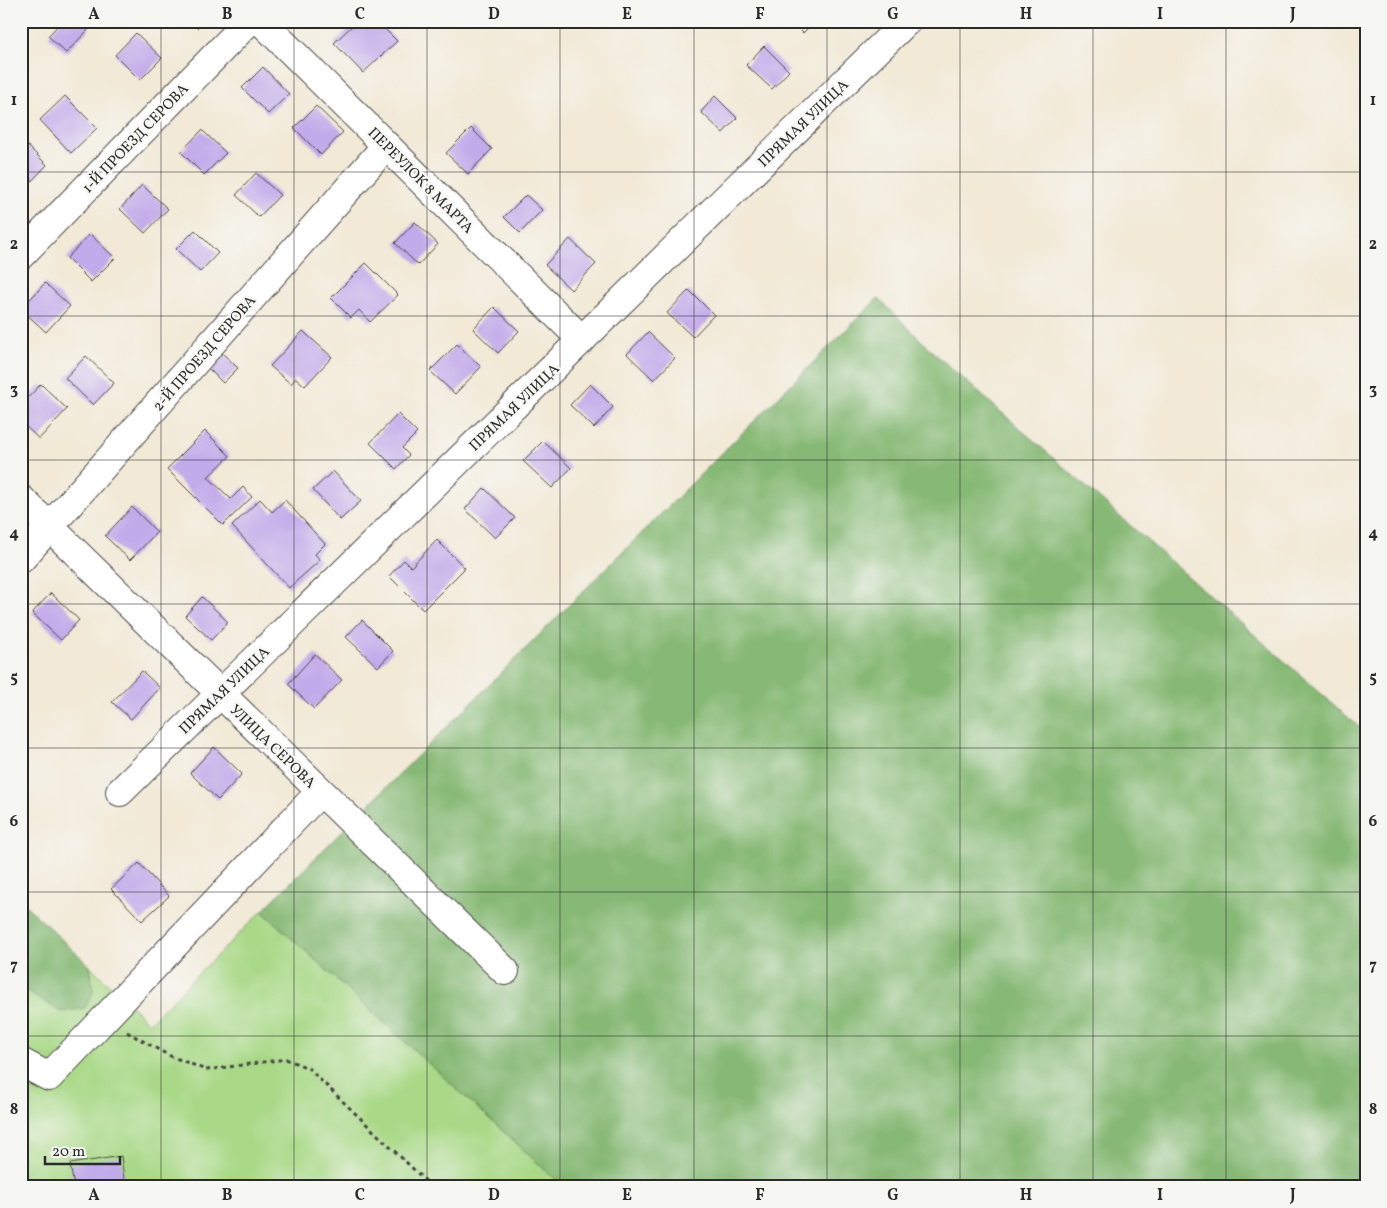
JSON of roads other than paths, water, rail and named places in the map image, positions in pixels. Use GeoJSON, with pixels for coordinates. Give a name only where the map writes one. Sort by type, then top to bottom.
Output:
{"type":"FeatureCollection","features":[{"type":"Feature","properties":{"kind":"street","name":"1-Й ПРОЕЗД СЕРОВА"},"geometry":{"type":"LineString","coordinates":[[21,255],[249,21]]}},
{"type":"Feature","properties":{"kind":"street","name":"ПЕРЕУЛОК 8 МАРТА"},"geometry":{"type":"LineString","coordinates":[[261,21],[582,340]]}},
{"type":"Feature","properties":{"kind":"street","name":"ПРЯМАЯ УЛИЦА"},"geometry":{"type":"LineString","coordinates":[[120,792],[907,21]]}},
{"type":"Feature","properties":{"kind":"street","name":"2-Й ПРОЕЗД СЕРОВА"},"geometry":{"type":"LineString","coordinates":[[21,559],[52,528],[386,146]]}},
{"type":"Feature","properties":{"kind":"street","name":"УЛИЦА СЕРОВА"},"geometry":{"type":"LineString","coordinates":[[21,499],[505,971]]}},
{"type":"Feature","properties":{"kind":"street"},"geometry":{"type":"LineString","coordinates":[[21,1062],[49,1076],[320,792]]}}]}
